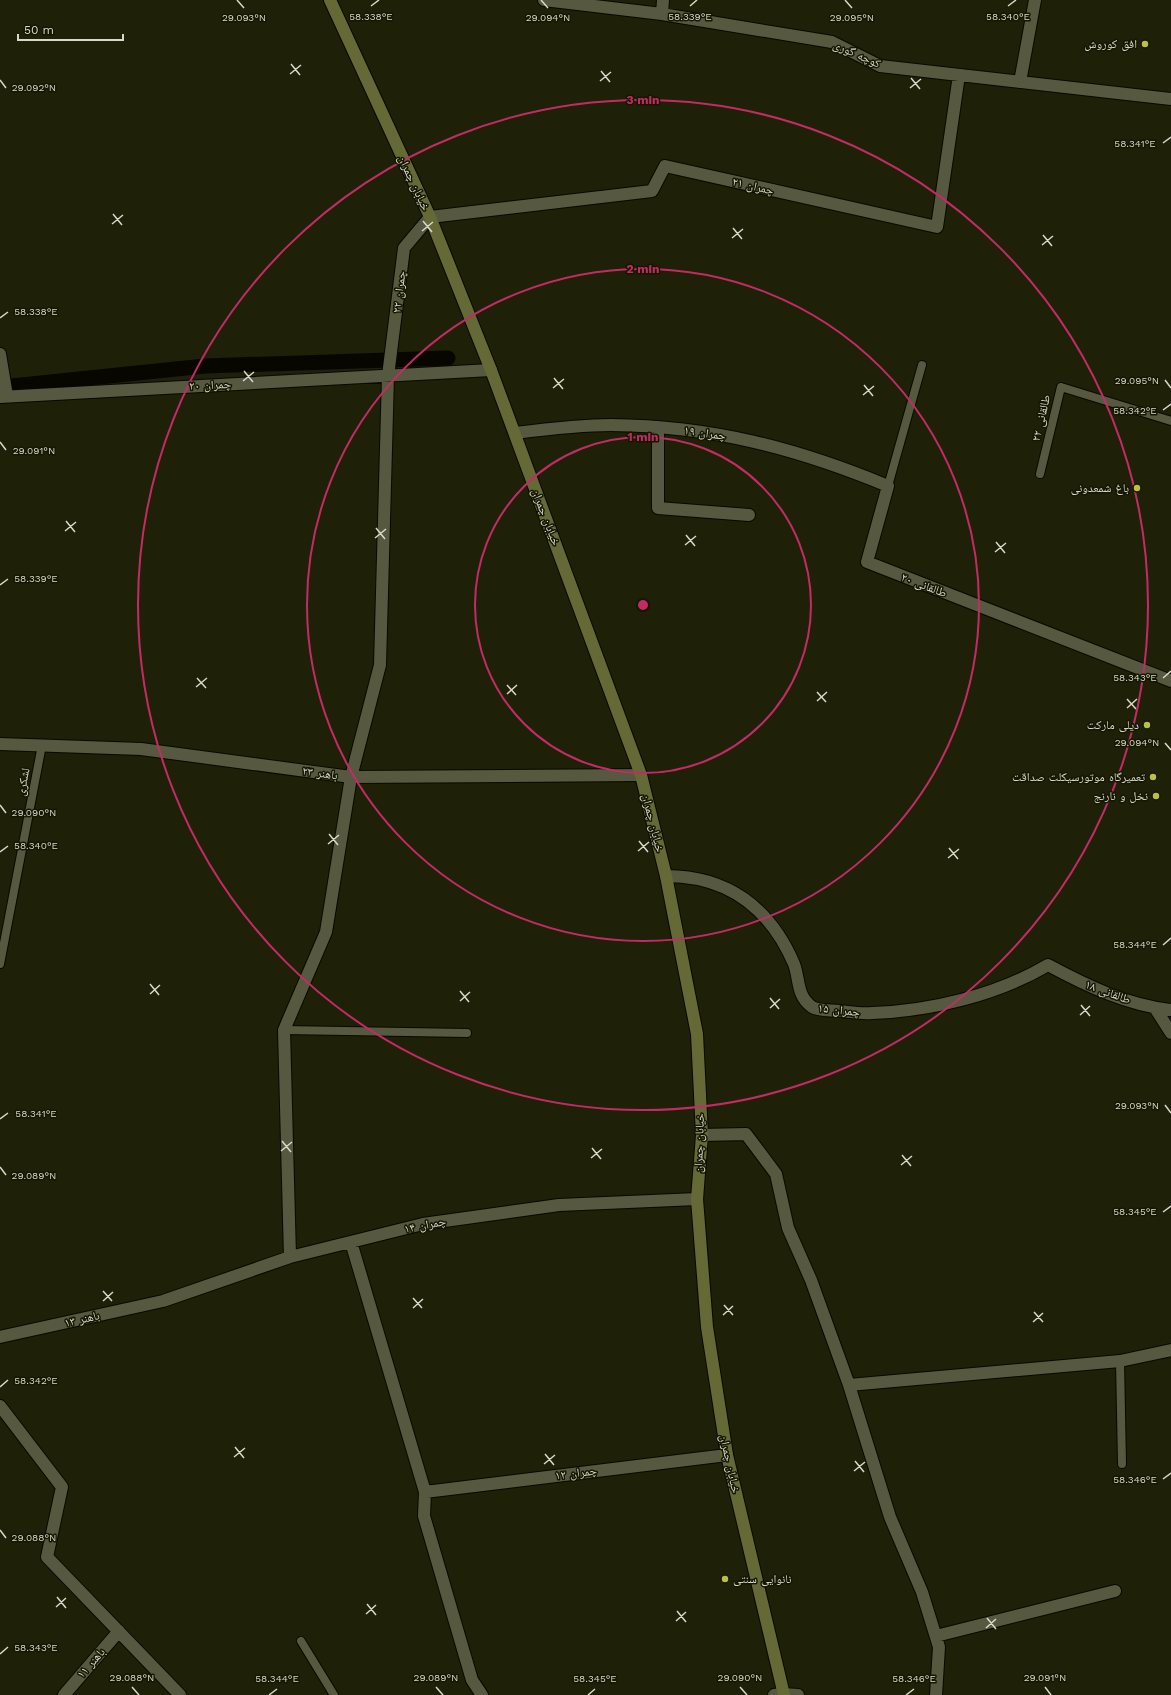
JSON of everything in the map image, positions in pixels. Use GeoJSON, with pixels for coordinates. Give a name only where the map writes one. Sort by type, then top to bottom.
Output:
{"type":"FeatureCollection","features":[{"type":"Feature","properties":{"kind":"main road","name":"خیابان چمران"},"geometry":{"type":"LineString","coordinates":[[330,0],[430,217],[515,433],[641,775],[666,876],[696,1034],[702,1135],[697,1199],[707,1327],[726,1455],[780,1695]]}},
{"type":"Feature","properties":{"kind":"street","name":"کوچه گوری"},"geometry":{"type":"LineString","coordinates":[[544,0],[662,14],[832,42],[880,66],[1171,99]]}},
{"type":"Feature","properties":{"kind":"street"},"geometry":{"type":"LineString","coordinates":[[662,14],[663,0]]}},
{"type":"Feature","properties":{"kind":"street"},"geometry":{"type":"LineString","coordinates":[[1020,82],[1035,0]]}},
{"type":"Feature","properties":{"kind":"street","name":"چمران ۲۱"},"geometry":{"type":"LineString","coordinates":[[430,217],[652,191],[665,166],[937,227],[959,75]]}},
{"type":"Feature","properties":{"kind":"street","name":"چمران ۲۲"},"geometry":{"type":"LineString","coordinates":[[284,1030],[326,932],[351,777],[380,665],[388,376],[404,248],[430,217]]}},
{"type":"Feature","properties":{"kind":"street"},"geometry":{"type":"LineString","coordinates":[[0,354],[4,397]]}},
{"type":"Feature","properties":{"kind":"street","name":"چمران ۲۰"},"geometry":{"type":"LineString","coordinates":[[4,397],[491,370]]}},
{"type":"Feature","properties":{"kind":"street","name":"چمران ۱۹"},"geometry":{"type":"LineString","coordinates":[[515,433],[610,425],[658,427],[706,432],[753,440],[799,453],[844,468],[888,486]]}},
{"type":"Feature","properties":{"kind":"street"},"geometry":{"type":"LineString","coordinates":[[658,427],[658,508],[749,515]]}},
{"type":"Feature","properties":{"kind":"street","name":"طالقانی ۲۰"},"geometry":{"type":"LineString","coordinates":[[888,486],[867,562],[1171,681]]}},
{"type":"Feature","properties":{"kind":"street","name":"باهنر ۲۳"},"geometry":{"type":"LineString","coordinates":[[0,744],[141,749],[351,777],[641,775]]}},
{"type":"Feature","properties":{"kind":"street","name":"چمران ۱۵"},"geometry":{"type":"LineString","coordinates":[[666,876],[688,876],[723,886],[754,905],[778,933],[794,966],[798,989],[804,1000],[814,1008],[871,1013],[951,1004],[1028,977],[1048,965]]}},
{"type":"Feature","properties":{"kind":"street","name":"طالقانی ۱۸"},"geometry":{"type":"LineString","coordinates":[[1048,965],[1090,987],[1155,1008],[1171,1010]]}},
{"type":"Feature","properties":{"kind":"street"},"geometry":{"type":"LineString","coordinates":[[1155,1008],[1171,1034]]}},
{"type":"Feature","properties":{"kind":"street"},"geometry":{"type":"LineString","coordinates":[[284,1030],[290,1257]]}},
{"type":"Feature","properties":{"kind":"street"},"geometry":{"type":"LineString","coordinates":[[702,1135],[746,1134],[776,1174],[788,1228],[811,1280],[849,1385],[890,1517],[922,1592],[936,1636],[939,1647],[936,1695]]}},
{"type":"Feature","properties":{"kind":"street","name":"چمران ۱۴"},"geometry":{"type":"LineString","coordinates":[[163,1300],[290,1257],[423,1224],[560,1205],[697,1199]]}},
{"type":"Feature","properties":{"kind":"street"},"geometry":{"type":"LineString","coordinates":[[351,1242],[425,1492],[424,1516],[472,1680],[482,1695]]}},
{"type":"Feature","properties":{"kind":"street","name":"باهنر ۱۳"},"geometry":{"type":"LineString","coordinates":[[0,1337],[163,1300]]}},
{"type":"Feature","properties":{"kind":"street"},"geometry":{"type":"LineString","coordinates":[[849,1385],[1120,1361],[1171,1350]]}},
{"type":"Feature","properties":{"kind":"street"},"geometry":{"type":"LineString","coordinates":[[0,1406],[62,1487],[47,1558],[180,1695]]}},
{"type":"Feature","properties":{"kind":"street","name":"چمران ۱۲"},"geometry":{"type":"LineString","coordinates":[[425,1492],[726,1455]]}},
{"type":"Feature","properties":{"kind":"street"},"geometry":{"type":"LineString","coordinates":[[936,1636],[1115,1591]]}},
{"type":"Feature","properties":{"kind":"street","name":"باهنر ۱۱"},"geometry":{"type":"LineString","coordinates":[[64,1695],[118,1631]]}},
{"type":"Feature","properties":{"kind":"street"},"geometry":{"type":"LineString","coordinates":[[780,1695],[798,1695]]}},
{"type":"Feature","properties":{"kind":"lane","name":"طالقانی ۲۰"},"geometry":{"type":"LineString","coordinates":[[888,486],[922,365]]}},
{"type":"Feature","properties":{"kind":"lane","name":"طالقانی ۲۲"},"geometry":{"type":"LineString","coordinates":[[1040,474],[1061,387],[1171,421]]}},
{"type":"Feature","properties":{"kind":"lane","name":"لشکری"},"geometry":{"type":"LineString","coordinates":[[0,964],[42,745]]}},
{"type":"Feature","properties":{"kind":"lane"},"geometry":{"type":"LineString","coordinates":[[284,1030],[467,1032]]}},
{"type":"Feature","properties":{"kind":"lane"},"geometry":{"type":"LineString","coordinates":[[1120,1361],[1122,1464]]}},
{"type":"Feature","properties":{"kind":"lane"},"geometry":{"type":"LineString","coordinates":[[301,1641],[334,1695]]}},
{"type":"Feature","properties":{"kind":"waterway"},"geometry":{"type":"LineString","coordinates":[[12,386],[205,366],[448,358]]}},
{"type":"Feature","properties":{"kind":"place","name":"افق کوروش"},"geometry":{"type":"Point","coordinates":[1145,44]}},
{"type":"Feature","properties":{"kind":"place","name":"باغ شمعدونی"},"geometry":{"type":"Point","coordinates":[1137,488]}},
{"type":"Feature","properties":{"kind":"place","name":"دیلی مارکت"},"geometry":{"type":"Point","coordinates":[1147,725]}},
{"type":"Feature","properties":{"kind":"place","name":"تعمیرگاه موتورسیکلت صداقت"},"geometry":{"type":"Point","coordinates":[1153,777]}},
{"type":"Feature","properties":{"kind":"place","name":"نخل و نارنج"},"geometry":{"type":"Point","coordinates":[1156,796]}},
{"type":"Feature","properties":{"kind":"place","name":"نانوایی سنتی"},"geometry":{"type":"Point","coordinates":[725,1579]}}]}
